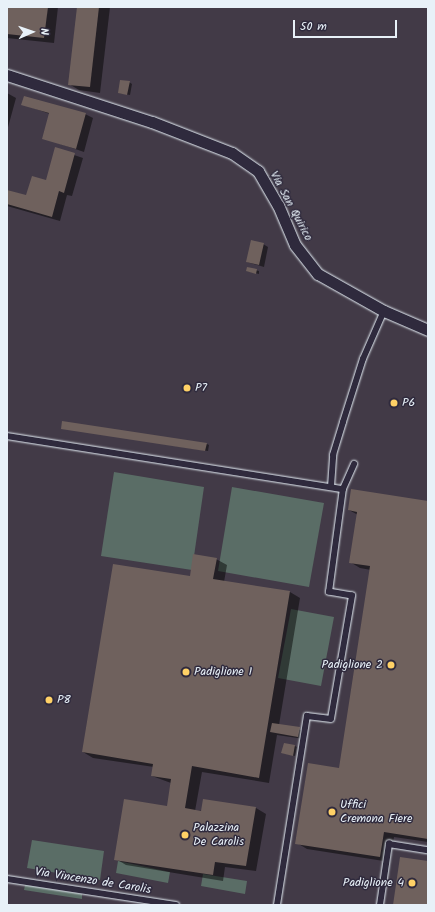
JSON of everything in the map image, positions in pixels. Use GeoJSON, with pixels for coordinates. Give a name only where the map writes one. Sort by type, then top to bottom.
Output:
{"type":"FeatureCollection","features":[{"type":"Feature","properties":{"kind":"street","name":"Via San Quirico"},"geometry":{"type":"LineString","coordinates":[[7,75],[145,119],[232,153],[258,171],[278,205],[295,245],[318,274],[384,311],[428,330]]}},
{"type":"Feature","properties":{"kind":"lane"},"geometry":{"type":"LineString","coordinates":[[331,487],[333,455],[363,359],[384,311]]}},
{"type":"Feature","properties":{"kind":"lane"},"geometry":{"type":"LineString","coordinates":[[7,436],[343,489]]}},
{"type":"Feature","properties":{"kind":"lane"},"geometry":{"type":"LineString","coordinates":[[277,905],[307,716],[331,719],[352,596],[329,592],[343,489],[354,464]]}},
{"type":"Feature","properties":{"kind":"lane"},"geometry":{"type":"LineString","coordinates":[[380,905],[389,844],[428,850]]}},
{"type":"Feature","properties":{"kind":"lane","name":"Via Vincenzo de Carolis"},"geometry":{"type":"LineString","coordinates":[[7,879],[176,905]]}},
{"type":"Feature","properties":{"kind":"green space"},"geometry":{"type":"Polygon","coordinates":[[[114,472],[204,487],[192,570],[101,556],[114,472]]]}},
{"type":"Feature","properties":{"kind":"green space"},"geometry":{"type":"Polygon","coordinates":[[[232,487],[324,503],[309,587],[218,571],[232,487]]]}},
{"type":"Feature","properties":{"kind":"green space"},"geometry":{"type":"Polygon","coordinates":[[[291,609],[334,617],[321,686],[278,678],[291,609]]]}},
{"type":"Feature","properties":{"kind":"green space"},"geometry":{"type":"Polygon","coordinates":[[[32,840],[104,851],[100,880],[27,868],[32,840]]]}},
{"type":"Feature","properties":{"kind":"green space"},"geometry":{"type":"Polygon","coordinates":[[[118,861],[170,872],[168,883],[116,873],[118,861]]]}},
{"type":"Feature","properties":{"kind":"green space"},"geometry":{"type":"Polygon","coordinates":[[[203,874],[247,881],[245,894],[201,886],[203,874]]]}},
{"type":"Feature","properties":{"kind":"green space"},"geometry":{"type":"Polygon","coordinates":[[[25,885],[82,894],[82,899],[24,890],[25,885]]]}},
{"type":"Feature","properties":{"kind":"building"},"geometry":{"type":"Polygon","coordinates":[[[7,7],[48,7],[44,38],[7,34],[7,7]]]}},
{"type":"Feature","properties":{"kind":"building"},"geometry":{"type":"Polygon","coordinates":[[[77,7],[99,7],[90,87],[68,85],[77,7]]]}},
{"type":"Feature","properties":{"kind":"building"},"geometry":{"type":"Polygon","coordinates":[[[120,80],[130,81],[127,95],[118,93],[120,80]]]}},
{"type":"Feature","properties":{"kind":"building"},"geometry":{"type":"Polygon","coordinates":[[[24,96],[86,113],[76,149],[42,139],[49,113],[21,105],[24,96]]]}},
{"type":"Feature","properties":{"kind":"building"},"geometry":{"type":"Polygon","coordinates":[[[55,147],[75,153],[64,193],[59,191],[52,217],[7,204],[7,190],[26,195],[32,176],[46,180],[55,147]]]}},
{"type":"Feature","properties":{"kind":"building"},"geometry":{"type":"Polygon","coordinates":[[[251,240],[264,243],[259,265],[246,262],[251,240]]]}},
{"type":"Feature","properties":{"kind":"building"},"geometry":{"type":"Polygon","coordinates":[[[247,267],[257,269],[256,274],[246,271],[247,267]]]}},
{"type":"Feature","properties":{"kind":"building"},"geometry":{"type":"Polygon","coordinates":[[[62,421],[207,443],[205,451],[61,429],[62,421]]]}},
{"type":"Feature","properties":{"kind":"building","name":"Padiglione 2"},"geometry":{"type":"Polygon","coordinates":[[[351,489],[428,501],[428,839],[384,832],[380,857],[295,844],[308,763],[339,768],[370,566],[349,563],[357,512],[348,510],[351,489]]]}},
{"type":"Feature","properties":{"kind":"building","name":"Padiglione 1"},"geometry":{"type":"Polygon","coordinates":[[[193,554],[217,558],[213,579],[290,591],[259,778],[192,766],[185,808],[201,811],[203,799],[256,807],[246,866],[215,862],[213,875],[114,860],[124,799],[167,806],[171,779],[151,776],[153,764],[82,752],[113,564],[190,576],[193,554]]]}},
{"type":"Feature","properties":{"kind":"building"},"geometry":{"type":"Polygon","coordinates":[[[272,723],[300,727],[298,737],[270,732],[272,723]]]}},
{"type":"Feature","properties":{"kind":"building"},"geometry":{"type":"Polygon","coordinates":[[[284,743],[295,745],[293,756],[281,753],[284,743]]]}},
{"type":"Feature","properties":{"kind":"building","name":"Padiglione 4"},"geometry":{"type":"Polygon","coordinates":[[[400,857],[428,861],[428,905],[393,905],[400,857]]]}},
{"type":"Feature","properties":{"kind":"place","name":"P7"},"geometry":{"type":"Point","coordinates":[187,388]}},
{"type":"Feature","properties":{"kind":"place","name":"P6"},"geometry":{"type":"Point","coordinates":[394,403]}},
{"type":"Feature","properties":{"kind":"place","name":"Padiglione 2"},"geometry":{"type":"Point","coordinates":[391,665]}},
{"type":"Feature","properties":{"kind":"place","name":"Padiglione 1"},"geometry":{"type":"Point","coordinates":[186,672]}},
{"type":"Feature","properties":{"kind":"place","name":"P8"},"geometry":{"type":"Point","coordinates":[49,700]}},
{"type":"Feature","properties":{"kind":"place","name":"Uffici Cremona Fiere"},"geometry":{"type":"Point","coordinates":[332,812]}},
{"type":"Feature","properties":{"kind":"place","name":"Palazzina De Carolis"},"geometry":{"type":"Point","coordinates":[185,835]}},
{"type":"Feature","properties":{"kind":"place","name":"Padiglione 4"},"geometry":{"type":"Point","coordinates":[412,883]}}]}
